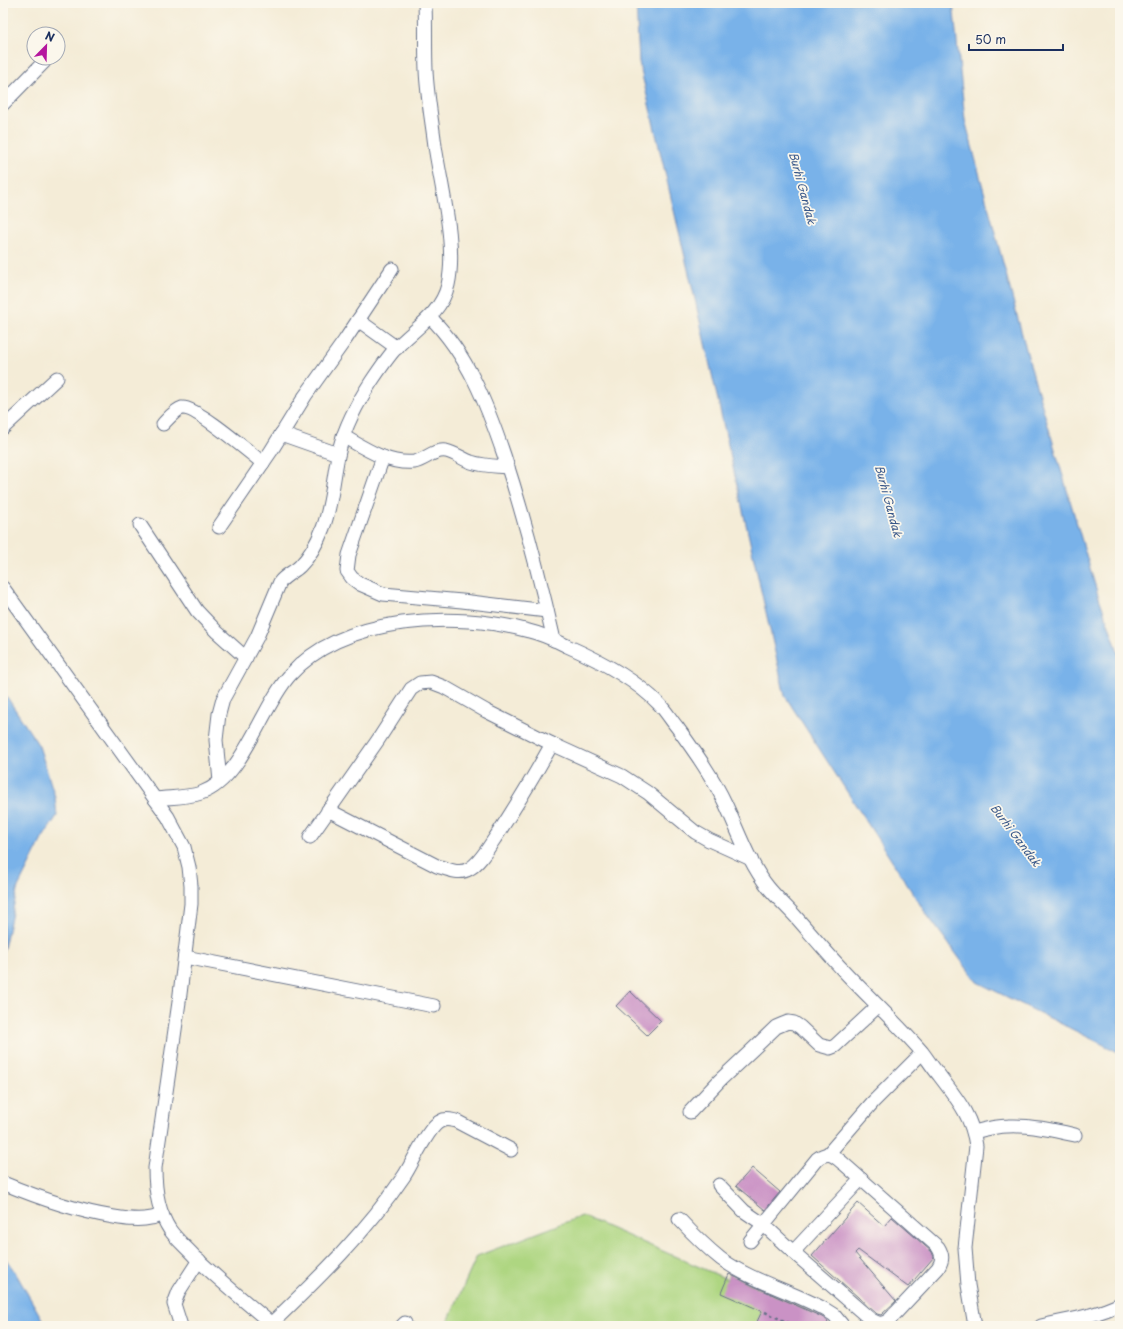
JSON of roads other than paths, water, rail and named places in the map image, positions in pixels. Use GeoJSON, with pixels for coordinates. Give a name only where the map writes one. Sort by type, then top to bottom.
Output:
{"type":"FeatureCollection","features":[{"type":"Feature","properties":{"kind":"street"},"geometry":{"type":"LineString","coordinates":[[220,781],[216,740],[219,714],[223,699],[246,658],[280,582],[300,566],[307,558],[323,529],[333,492],[338,454],[346,427],[372,380],[397,348],[430,317],[439,305],[448,286],[450,248],[444,199],[435,147],[426,70],[425,3]]}},
{"type":"Feature","properties":{"kind":"street"},"geometry":{"type":"LineString","coordinates":[[3,104],[40,66]]}},
{"type":"Feature","properties":{"kind":"street"},"geometry":{"type":"LineString","coordinates":[[219,526],[263,463],[305,396],[392,269]]}},
{"type":"Feature","properties":{"kind":"street"},"geometry":{"type":"LineString","coordinates":[[430,317],[444,331],[465,361],[481,394],[494,427],[515,487],[536,563],[554,640]]}},
{"type":"Feature","properties":{"kind":"street"},"geometry":{"type":"LineString","coordinates":[[358,320],[397,348]]}},
{"type":"Feature","properties":{"kind":"street"},"geometry":{"type":"LineString","coordinates":[[3,428],[57,378]]}},
{"type":"Feature","properties":{"kind":"street"},"geometry":{"type":"LineString","coordinates":[[163,424],[178,410],[182,408],[186,409],[205,418],[263,463]]}},
{"type":"Feature","properties":{"kind":"street"},"geometry":{"type":"LineString","coordinates":[[282,434],[338,454]]}},
{"type":"Feature","properties":{"kind":"street"},"geometry":{"type":"LineString","coordinates":[[343,436],[383,457],[401,461],[415,462],[431,453],[445,451],[482,464],[508,467]]}},
{"type":"Feature","properties":{"kind":"street"},"geometry":{"type":"LineString","coordinates":[[383,457],[349,555],[347,572],[352,578],[360,584],[383,594],[462,600],[547,611]]}},
{"type":"Feature","properties":{"kind":"street"},"geometry":{"type":"LineString","coordinates":[[140,525],[197,612],[246,658]]}},
{"type":"Feature","properties":{"kind":"street"},"geometry":{"type":"LineString","coordinates":[[3,588],[155,799],[177,831],[184,847],[189,867],[191,904],[185,957],[155,1168],[155,1184],[162,1214],[170,1229],[179,1240],[199,1260],[272,1325],[374,1217],[406,1175],[436,1124],[442,1120],[456,1120],[511,1150]]}},
{"type":"Feature","properties":{"kind":"street"},"geometry":{"type":"LineString","coordinates":[[155,799],[200,793],[212,788],[225,776],[240,757],[281,685],[292,672],[304,661],[334,643],[375,628],[415,622],[444,620],[489,622],[533,632],[554,640],[620,673],[641,688],[659,704],[707,769],[725,803],[751,859],[768,886],[842,969],[922,1052],[970,1119],[976,1146],[965,1248],[968,1285],[975,1326]]}},
{"type":"Feature","properties":{"kind":"street"},"geometry":{"type":"LineString","coordinates":[[310,837],[378,740],[411,689],[420,683],[431,682],[552,744],[611,770],[635,783],[695,832],[708,840],[751,859]]}},
{"type":"Feature","properties":{"kind":"street"},"geometry":{"type":"LineString","coordinates":[[328,810],[437,866],[450,871],[460,872],[469,869],[480,860],[514,810],[552,744]]}},
{"type":"Feature","properties":{"kind":"street"},"geometry":{"type":"LineString","coordinates":[[185,957],[434,1006]]}},
{"type":"Feature","properties":{"kind":"street"},"geometry":{"type":"LineString","coordinates":[[690,1112],[720,1080],[776,1027],[783,1024],[794,1023],[819,1045],[830,1048],[835,1046],[878,1006]]}},
{"type":"Feature","properties":{"kind":"street"},"geometry":{"type":"LineString","coordinates":[[828,1154],[873,1102],[922,1052]]}},
{"type":"Feature","properties":{"kind":"street"},"geometry":{"type":"LineString","coordinates":[[974,1132],[1006,1126],[1020,1126],[1037,1127],[1075,1135]]}},
{"type":"Feature","properties":{"kind":"street"},"geometry":{"type":"LineString","coordinates":[[718,1185],[744,1211],[763,1224],[792,1252],[870,1319],[881,1324],[890,1319],[938,1268],[942,1258],[938,1247],[908,1219],[839,1160],[828,1154],[822,1155],[817,1159],[763,1224],[750,1241]]}},
{"type":"Feature","properties":{"kind":"street"},"geometry":{"type":"LineString","coordinates":[[792,1252],[860,1179]]}},
{"type":"Feature","properties":{"kind":"street"},"geometry":{"type":"LineString","coordinates":[[3,1183],[82,1210],[107,1216],[130,1219],[150,1219],[162,1214]]}},
{"type":"Feature","properties":{"kind":"street"},"geometry":{"type":"LineString","coordinates":[[679,1219],[694,1236],[722,1260],[758,1279],[826,1310],[834,1315],[843,1326]]}},
{"type":"Feature","properties":{"kind":"street"},"geometry":{"type":"LineString","coordinates":[[181,1326],[174,1304],[179,1291],[199,1260]]}},
{"type":"Feature","properties":{"kind":"street"},"geometry":{"type":"LineString","coordinates":[[1041,1326],[1090,1315],[1113,1308],[1120,1304]]}},
{"type":"Feature","properties":{"kind":"water","name":"Burhi Gandak"},"geometry":{"type":"Polygon","coordinates":[[[636,3],[953,3],[965,120],[1031,368],[1097,592],[1120,657],[1120,1053],[977,982],[925,912],[785,696],[694,295],[639,62],[636,3]]]}},
{"type":"Feature","properties":{"kind":"water"},"geometry":{"type":"Polygon","coordinates":[[[3,691],[39,746],[55,797],[57,816],[42,839],[18,887],[3,952],[3,691]]]}},
{"type":"Feature","properties":{"kind":"water"},"geometry":{"type":"Polygon","coordinates":[[[3,1255],[15,1272],[46,1326],[3,1326],[3,1255]]]}}]}
